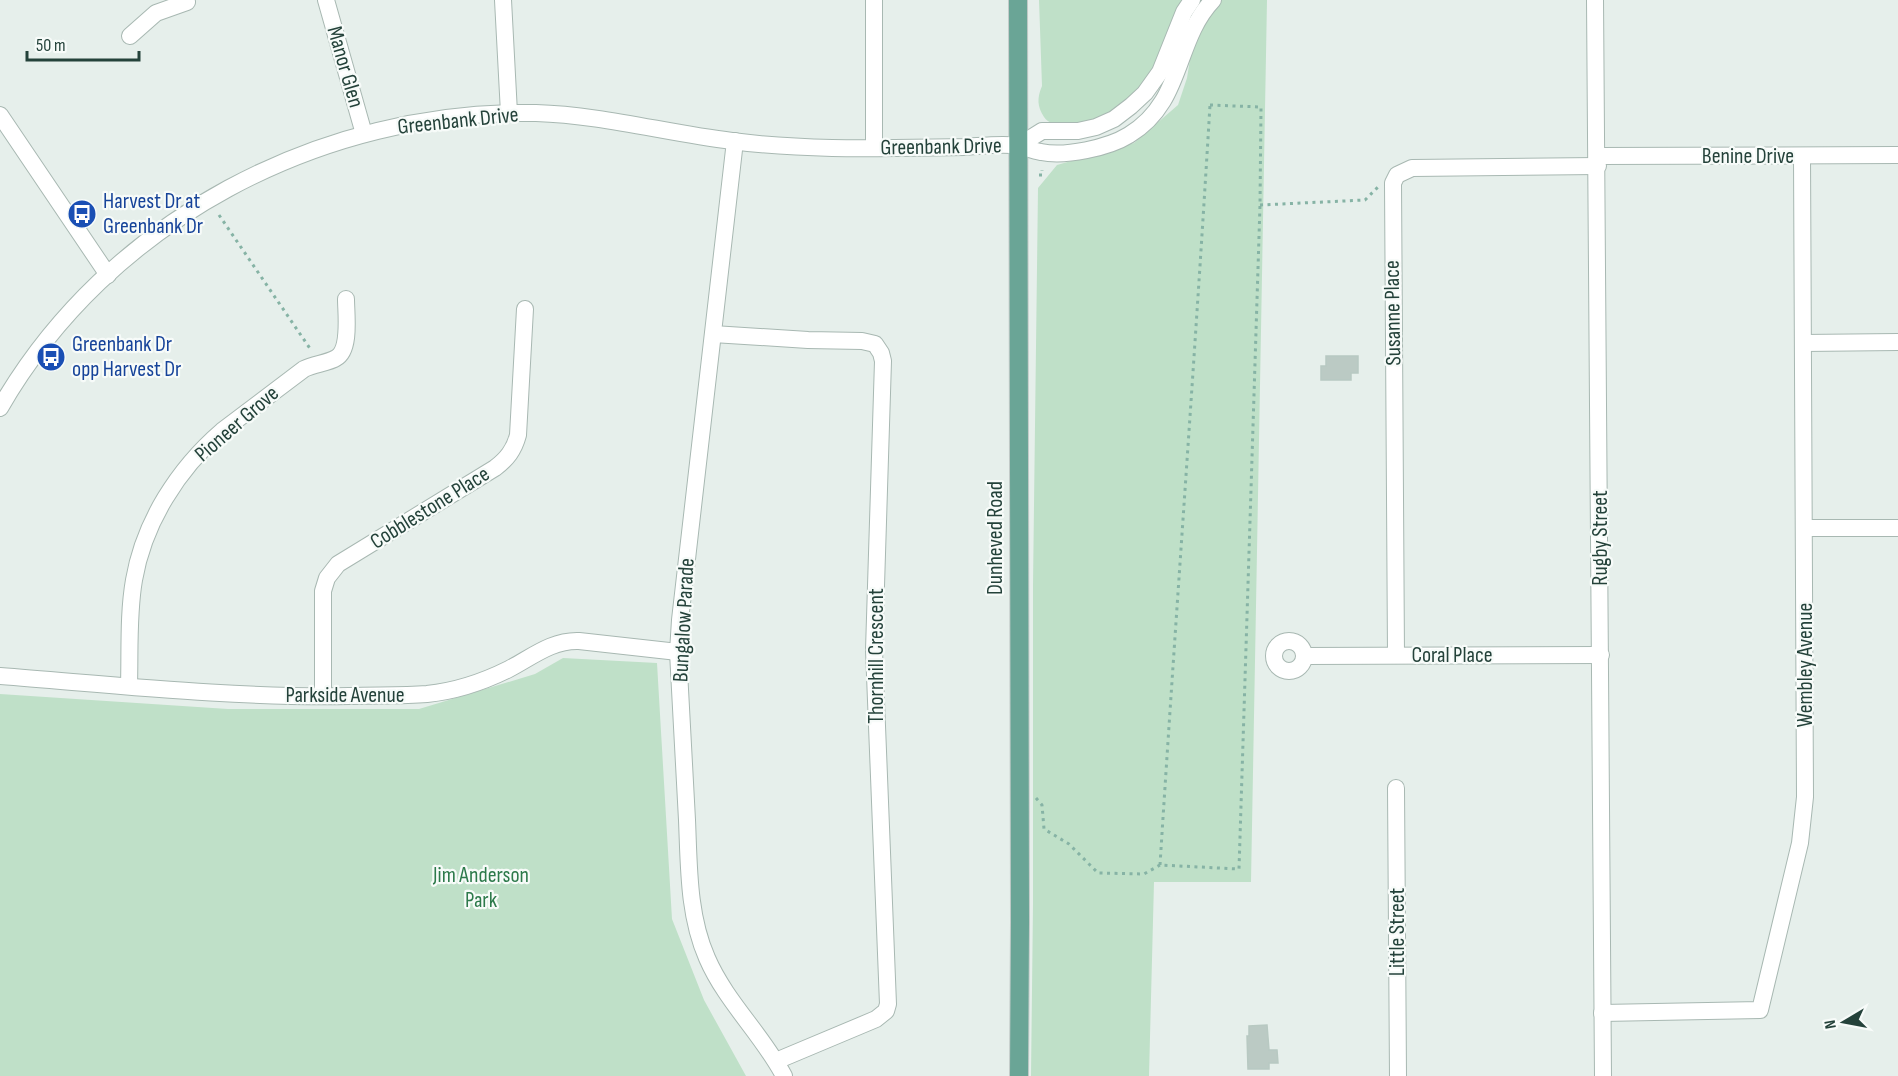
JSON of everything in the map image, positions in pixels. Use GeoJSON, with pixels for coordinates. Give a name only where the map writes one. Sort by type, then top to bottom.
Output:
{"type":"FeatureCollection","features":[{"type":"Feature","properties":{"kind":"main road","name":"Dunheved Road"},"geometry":{"type":"LineString","coordinates":[[1018,0],[1019,1076]]}},
{"type":"Feature","properties":{"kind":"street","name":"Manor Glen"},"geometry":{"type":"LineString","coordinates":[[326,0],[364,134]]}},
{"type":"Feature","properties":{"kind":"street"},"geometry":{"type":"LineString","coordinates":[[503,0],[509,113]]}},
{"type":"Feature","properties":{"kind":"street"},"geometry":{"type":"LineString","coordinates":[[874,0],[874,148]]}},
{"type":"Feature","properties":{"kind":"street"},"geometry":{"type":"LineString","coordinates":[[1018,146],[1042,131],[1078,131],[1096,127],[1114,119],[1131,106],[1145,93],[1160,72],[1184,12],[1192,0]]}},
{"type":"Feature","properties":{"kind":"street","name":"Greenbank Drive"},"geometry":{"type":"LineString","coordinates":[[0,408],[53,333],[134,251],[174,222],[233,185],[291,158],[364,134],[415,122],[509,113],[558,114],[604,119],[735,141],[818,147],[1018,146],[1048,153],[1097,148],[1117,142],[1138,129],[1154,114],[1167,95],[1197,20],[1213,0]]}},
{"type":"Feature","properties":{"kind":"street","name":"Rugby Street"},"geometry":{"type":"LineString","coordinates":[[1595,0],[1598,161],[1603,1076]]}},
{"type":"Feature","properties":{"kind":"street"},"geometry":{"type":"LineString","coordinates":[[130,36],[152,6],[187,2]]}},
{"type":"Feature","properties":{"kind":"street"},"geometry":{"type":"LineString","coordinates":[[0,115],[6,138],[108,275]]}},
{"type":"Feature","properties":{"kind":"street","name":"Bungalow Parade"},"geometry":{"type":"LineString","coordinates":[[735,141],[678,652],[690,884],[696,926],[706,956],[719,982],[780,1069]]}},
{"type":"Feature","properties":{"kind":"street","name":"Benine Drive"},"geometry":{"type":"LineString","coordinates":[[1598,161],[1898,155]]}},
{"type":"Feature","properties":{"kind":"street","name":"Wembley Avenue"},"geometry":{"type":"LineString","coordinates":[[1602,1013],[1760,1010],[1800,843],[1804,812],[1802,156]]}},
{"type":"Feature","properties":{"kind":"street"},"geometry":{"type":"LineString","coordinates":[[1389,181],[1412,168],[1598,161]]}},
{"type":"Feature","properties":{"kind":"street","name":"Susanne Place"},"geometry":{"type":"LineString","coordinates":[[1389,181],[1396,655]]}},
{"type":"Feature","properties":{"kind":"street"},"geometry":{"type":"LineString","coordinates":[[325,361],[341,354],[346,339],[346,299]]}},
{"type":"Feature","properties":{"kind":"street","name":"Cobblestone Place"},"geometry":{"type":"LineString","coordinates":[[322,696],[323,591],[330,572],[338,564],[495,468],[508,458],[512,451],[518,435],[525,309]]}},
{"type":"Feature","properties":{"kind":"street","name":"Thornhill Crescent"},"geometry":{"type":"LineString","coordinates":[[713,334],[862,341],[875,344],[883,361],[874,650],[888,1004],[886,1011],[876,1019],[780,1069]]}},
{"type":"Feature","properties":{"kind":"street"},"geometry":{"type":"LineString","coordinates":[[1803,343],[1898,342]]}},
{"type":"Feature","properties":{"kind":"street","name":"Pioneer Grove"},"geometry":{"type":"LineString","coordinates":[[129,686],[130,615],[134,580],[147,535],[162,504],[178,478],[210,442],[299,372],[325,361]]}},
{"type":"Feature","properties":{"kind":"street"},"geometry":{"type":"LineString","coordinates":[[1804,528],[1898,528]]}},
{"type":"Feature","properties":{"kind":"street","name":"Parkside Avenue"},"geometry":{"type":"LineString","coordinates":[[0,676],[241,694],[322,696],[424,694],[457,689],[489,678],[563,641],[579,640],[678,652]]}},
{"type":"Feature","properties":{"kind":"street","name":"Coral Place"},"geometry":{"type":"LineString","coordinates":[[1304,656],[1601,655]]}},
{"type":"Feature","properties":{"kind":"street","name":"Little Street"},"geometry":{"type":"LineString","coordinates":[[1396,788],[1398,1076]]}},
{"type":"Feature","properties":{"kind":"path"},"geometry":{"type":"LineString","coordinates":[[1019,780],[1042,805],[1044,829],[1069,844],[1098,873],[1144,874],[1160,865],[1239,869],[1260,205],[1261,107],[1210,105],[1160,865]]}},
{"type":"Feature","properties":{"kind":"path"},"geometry":{"type":"LineString","coordinates":[[1039,176],[1042,175],[1042,170]]}},
{"type":"Feature","properties":{"kind":"path"},"geometry":{"type":"LineString","coordinates":[[1260,205],[1365,200],[1389,181]]}},
{"type":"Feature","properties":{"kind":"path"},"geometry":{"type":"LineString","coordinates":[[219,215],[311,350],[325,361]]}},
{"type":"Feature","properties":{"kind":"green space"},"geometry":{"type":"Polygon","coordinates":[[[1039,0],[1184,0],[1153,69],[1129,98],[1102,117],[1075,125],[1057,125],[1044,117],[1039,106],[1042,86],[1039,0]]]}},
{"type":"Feature","properties":{"kind":"green space"},"geometry":{"type":"Polygon","coordinates":[[[1221,0],[1267,0],[1251,882],[1154,882],[1149,1076],[1031,1076],[1033,585],[1038,188],[1057,165],[1134,143],[1178,105],[1187,78],[1191,53],[1204,22],[1221,0]]]}},
{"type":"Feature","properties":{"kind":"green space","name":"Jim Anderson Park"},"geometry":{"type":"Polygon","coordinates":[[[563,658],[657,663],[672,919],[704,1000],[746,1076],[0,1076],[0,694],[228,709],[419,709],[535,674],[563,658]]]}},
{"type":"Feature","properties":{"kind":"building"},"geometry":{"type":"Polygon","coordinates":[[[1326,356],[1358,356],[1358,373],[1351,373],[1351,380],[1321,380],[1321,366],[1326,366],[1326,356]]]}},
{"type":"Feature","properties":{"kind":"building"},"geometry":{"type":"Polygon","coordinates":[[[1267,1025],[1269,1050],[1277,1050],[1278,1063],[1269,1063],[1269,1069],[1248,1069],[1249,1026],[1267,1025]]]}},
{"type":"Feature","properties":{"kind":"place","name":"Harvest Dr at Greenbank Dr"},"geometry":{"type":"Point","coordinates":[82,214]}},
{"type":"Feature","properties":{"kind":"place","name":"Greenbank Dr opp Harvest Dr"},"geometry":{"type":"Point","coordinates":[51,357]}}]}
